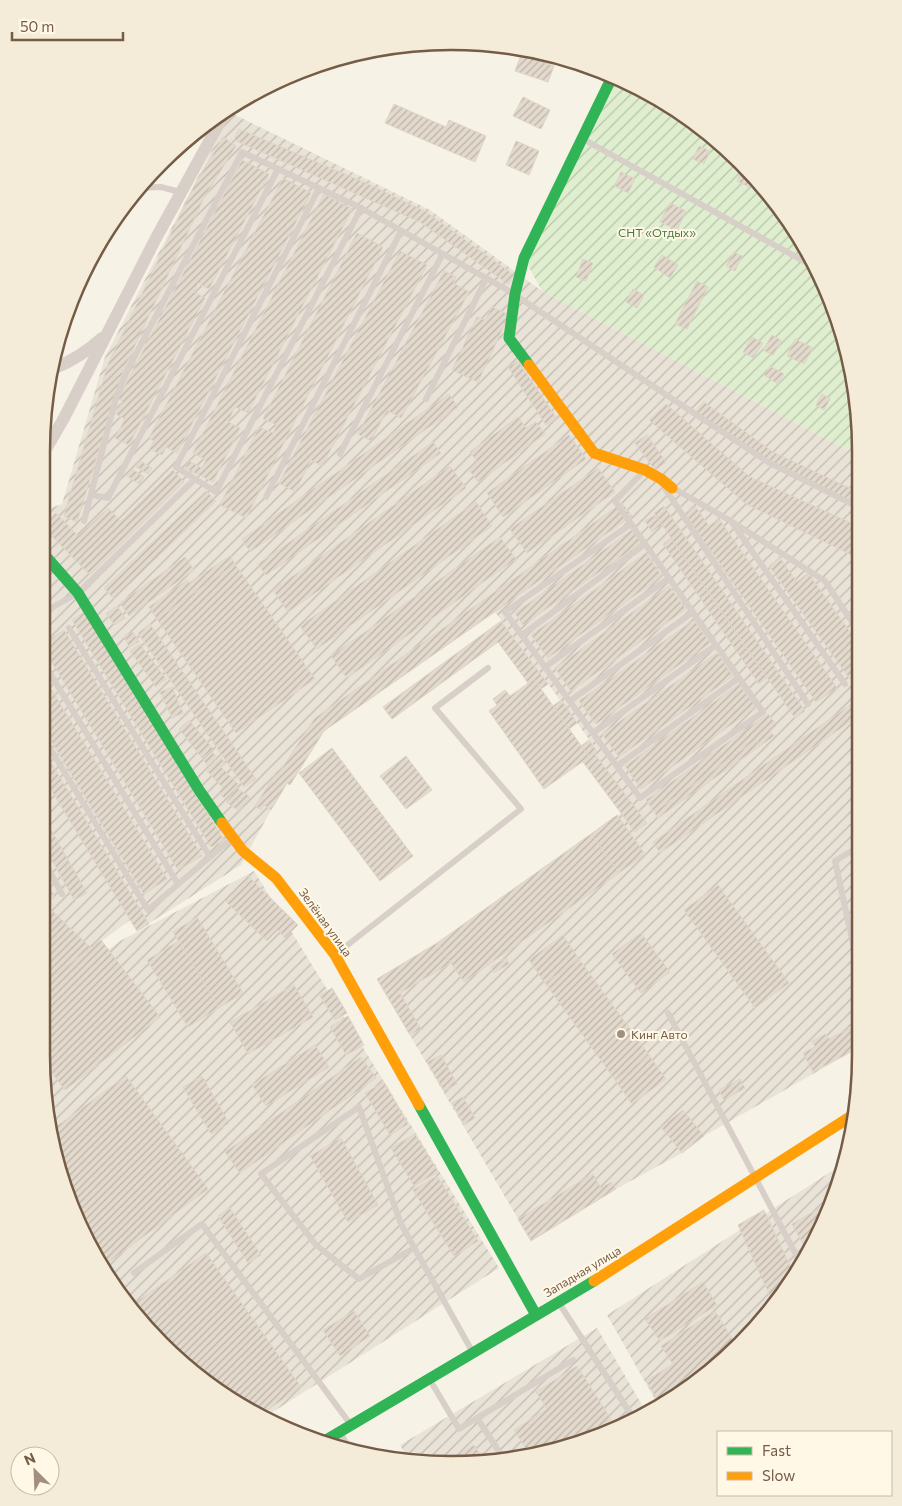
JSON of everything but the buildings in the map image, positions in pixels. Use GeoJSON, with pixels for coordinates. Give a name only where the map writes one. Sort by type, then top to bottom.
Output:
{"type":"FeatureCollection","features":[{"type":"Feature","properties":{"kind":"street"},"geometry":{"type":"LineString","coordinates":[[609,83],[524,258],[514,294],[508,344],[594,453],[645,470],[672,488]]}},
{"type":"Feature","properties":{"kind":"street"},"geometry":{"type":"LineString","coordinates":[[50,440],[180,192],[217,126]]}},
{"type":"Feature","properties":{"kind":"street"},"geometry":{"type":"LineString","coordinates":[[60,366],[73,361],[92,348],[109,331]]}},
{"type":"Feature","properties":{"kind":"street","name":"Зелёная улица"},"geometry":{"type":"LineString","coordinates":[[50,563],[78,593],[199,790],[232,838],[243,851],[276,878],[335,955],[536,1315]]}},
{"type":"Feature","properties":{"kind":"street","name":"Западная улица"},"geometry":{"type":"LineString","coordinates":[[331,1437],[583,1288],[847,1119]]}},
{"type":"Feature","properties":{"kind":"lane"},"geometry":{"type":"LineString","coordinates":[[582,138],[804,261]]}},
{"type":"Feature","properties":{"kind":"lane"},"geometry":{"type":"LineString","coordinates":[[84,521],[116,398],[127,371],[242,152],[361,208],[514,294],[768,462],[852,504]]}},
{"type":"Feature","properties":{"kind":"lane"},"geometry":{"type":"LineString","coordinates":[[92,495],[108,498],[278,169]]}},
{"type":"Feature","properties":{"kind":"lane"},"geometry":{"type":"LineString","coordinates":[[150,188],[161,187],[180,192]]}},
{"type":"Feature","properties":{"kind":"lane"},"geometry":{"type":"LineString","coordinates":[[319,188],[176,468],[216,492],[361,208]]}},
{"type":"Feature","properties":{"kind":"lane"},"geometry":{"type":"LineString","coordinates":[[266,497],[401,231]]}},
{"type":"Feature","properties":{"kind":"lane"},"geometry":{"type":"LineString","coordinates":[[340,454],[442,254]]}},
{"type":"Feature","properties":{"kind":"lane"},"geometry":{"type":"LineString","coordinates":[[426,399],[486,279]]}},
{"type":"Feature","properties":{"kind":"lane"},"geometry":{"type":"LineString","coordinates":[[631,524],[505,612],[640,798],[763,712],[615,501],[645,470]]}},
{"type":"Feature","properties":{"kind":"lane"},"geometry":{"type":"LineString","coordinates":[[657,477],[808,704]]}},
{"type":"Feature","properties":{"kind":"lane"},"geometry":{"type":"LineString","coordinates":[[50,609],[78,593],[195,479]]}},
{"type":"Feature","properties":{"kind":"lane"},"geometry":{"type":"LineString","coordinates":[[672,488],[731,521],[825,580],[852,622]]}},
{"type":"Feature","properties":{"kind":"lane"},"geometry":{"type":"LineString","coordinates":[[731,521],[846,684]]}},
{"type":"Feature","properties":{"kind":"lane"},"geometry":{"type":"LineString","coordinates":[[522,635],[645,544]]}},
{"type":"Feature","properties":{"kind":"lane"},"geometry":{"type":"LineString","coordinates":[[545,667],[669,578]]}},
{"type":"Feature","properties":{"kind":"lane"},"geometry":{"type":"LineString","coordinates":[[570,701],[693,612]]}},
{"type":"Feature","properties":{"kind":"lane"},"geometry":{"type":"LineString","coordinates":[[69,628],[210,857]]}},
{"type":"Feature","properties":{"kind":"lane"},"geometry":{"type":"LineString","coordinates":[[593,733],[716,645]]}},
{"type":"Feature","properties":{"kind":"lane"},"geometry":{"type":"LineString","coordinates":[[335,955],[521,809],[435,708],[488,668]]}},
{"type":"Feature","properties":{"kind":"lane"},"geometry":{"type":"LineString","coordinates":[[50,673],[178,884]]}},
{"type":"Feature","properties":{"kind":"lane"},"geometry":{"type":"LineString","coordinates":[[617,766],[739,678]]}},
{"type":"Feature","properties":{"kind":"lane"},"geometry":{"type":"LineString","coordinates":[[50,748],[148,910],[232,838]]}},
{"type":"Feature","properties":{"kind":"lane"},"geometry":{"type":"LineString","coordinates":[[852,851],[835,861],[852,939]]}},
{"type":"Feature","properties":{"kind":"lane"},"geometry":{"type":"LineString","coordinates":[[50,872],[62,894]]}},
{"type":"Feature","properties":{"kind":"lane"},"geometry":{"type":"LineString","coordinates":[[668,1013],[797,1257]]}},
{"type":"Feature","properties":{"kind":"lane"},"geometry":{"type":"LineString","coordinates":[[414,1248],[359,1279],[316,1245],[261,1174],[359,1107],[401,1224],[473,1352]]}},
{"type":"Feature","properties":{"kind":"lane"},"geometry":{"type":"LineString","coordinates":[[134,1273],[202,1224],[352,1426]]}},
{"type":"Feature","properties":{"kind":"lane"},"geometry":{"type":"LineString","coordinates":[[558,1302],[630,1414]]}},
{"type":"Feature","properties":{"kind":"lane"},"geometry":{"type":"LineString","coordinates":[[429,1379],[459,1429],[573,1360]]}},
{"type":"Feature","properties":{"kind":"lane"},"geometry":{"type":"LineString","coordinates":[[477,1418],[500,1453]]}},
{"type":"Feature","properties":{"kind":"lane"},"geometry":{"type":"LineString","coordinates":[[340,1432],[345,1442]]}},
{"type":"Feature","properties":{"kind":"shaded area"},"geometry":{"type":"Polygon","coordinates":[[[234,114],[430,210],[542,291],[852,452],[852,1052],[704,1136],[682,1153],[616,1189],[531,1241],[377,979],[437,943],[621,813],[646,823],[594,753],[597,750],[495,612],[324,731],[290,785],[287,784],[241,865],[137,931],[130,920],[50,979],[50,508],[62,504],[105,357],[229,118],[234,114]]]}},
{"type":"Feature","properties":{"kind":"shaded area"},"geometry":{"type":"Polygon","coordinates":[[[254,871],[499,1268],[271,1413],[250,1402],[207,1373],[167,1339],[118,1278],[91,1232],[71,1184],[53,1107],[50,1055],[50,993],[120,941],[254,871]]]}},
{"type":"Feature","properties":{"kind":"shaded area"},"geometry":{"type":"Polygon","coordinates":[[[835,1169],[811,1232],[798,1256],[769,1299],[735,1339],[695,1373],[655,1400],[607,1315],[835,1169]]]}},
{"type":"Feature","properties":{"kind":"shaded area"},"geometry":{"type":"Polygon","coordinates":[[[597,1328],[643,1407],[580,1435],[503,1453],[451,1456],[405,1453],[400,1445],[597,1328]]]}},
{"type":"Feature","properties":{"kind":"green space","name":"СНТ «Отдых»"},"geometry":{"type":"Polygon","coordinates":[[[614,85],[652,104],[695,133],[735,167],[769,207],[798,251],[811,274],[831,322],[838,347],[849,399],[852,452],[542,291],[524,258],[614,85]]]}},
{"type":"Feature","properties":{"kind":"traffic: fast"},"geometry":{"type":"LineString","coordinates":[[529,365],[509,338],[515,294],[524,258],[609,83]]}},
{"type":"Feature","properties":{"kind":"traffic: fast"},"geometry":{"type":"LineString","coordinates":[[50,561],[78,593],[199,790],[222,823]]}},
{"type":"Feature","properties":{"kind":"traffic: fast"},"geometry":{"type":"LineString","coordinates":[[419,1105],[536,1315]]}},
{"type":"Feature","properties":{"kind":"traffic: fast"},"geometry":{"type":"LineString","coordinates":[[330,1437],[594,1281]]}},
{"type":"Feature","properties":{"kind":"traffic: slow"},"geometry":{"type":"LineString","coordinates":[[529,365],[594,453],[645,470],[672,488]]}},
{"type":"Feature","properties":{"kind":"traffic: slow"},"geometry":{"type":"LineString","coordinates":[[222,823],[243,851],[276,878],[335,955],[419,1105]]}},
{"type":"Feature","properties":{"kind":"traffic: slow"},"geometry":{"type":"LineString","coordinates":[[594,1281],[847,1119]]}},
{"type":"Feature","properties":{"kind":"place","name":"Кинг Авто"},"geometry":{"type":"Point","coordinates":[621,1034]}}]}
